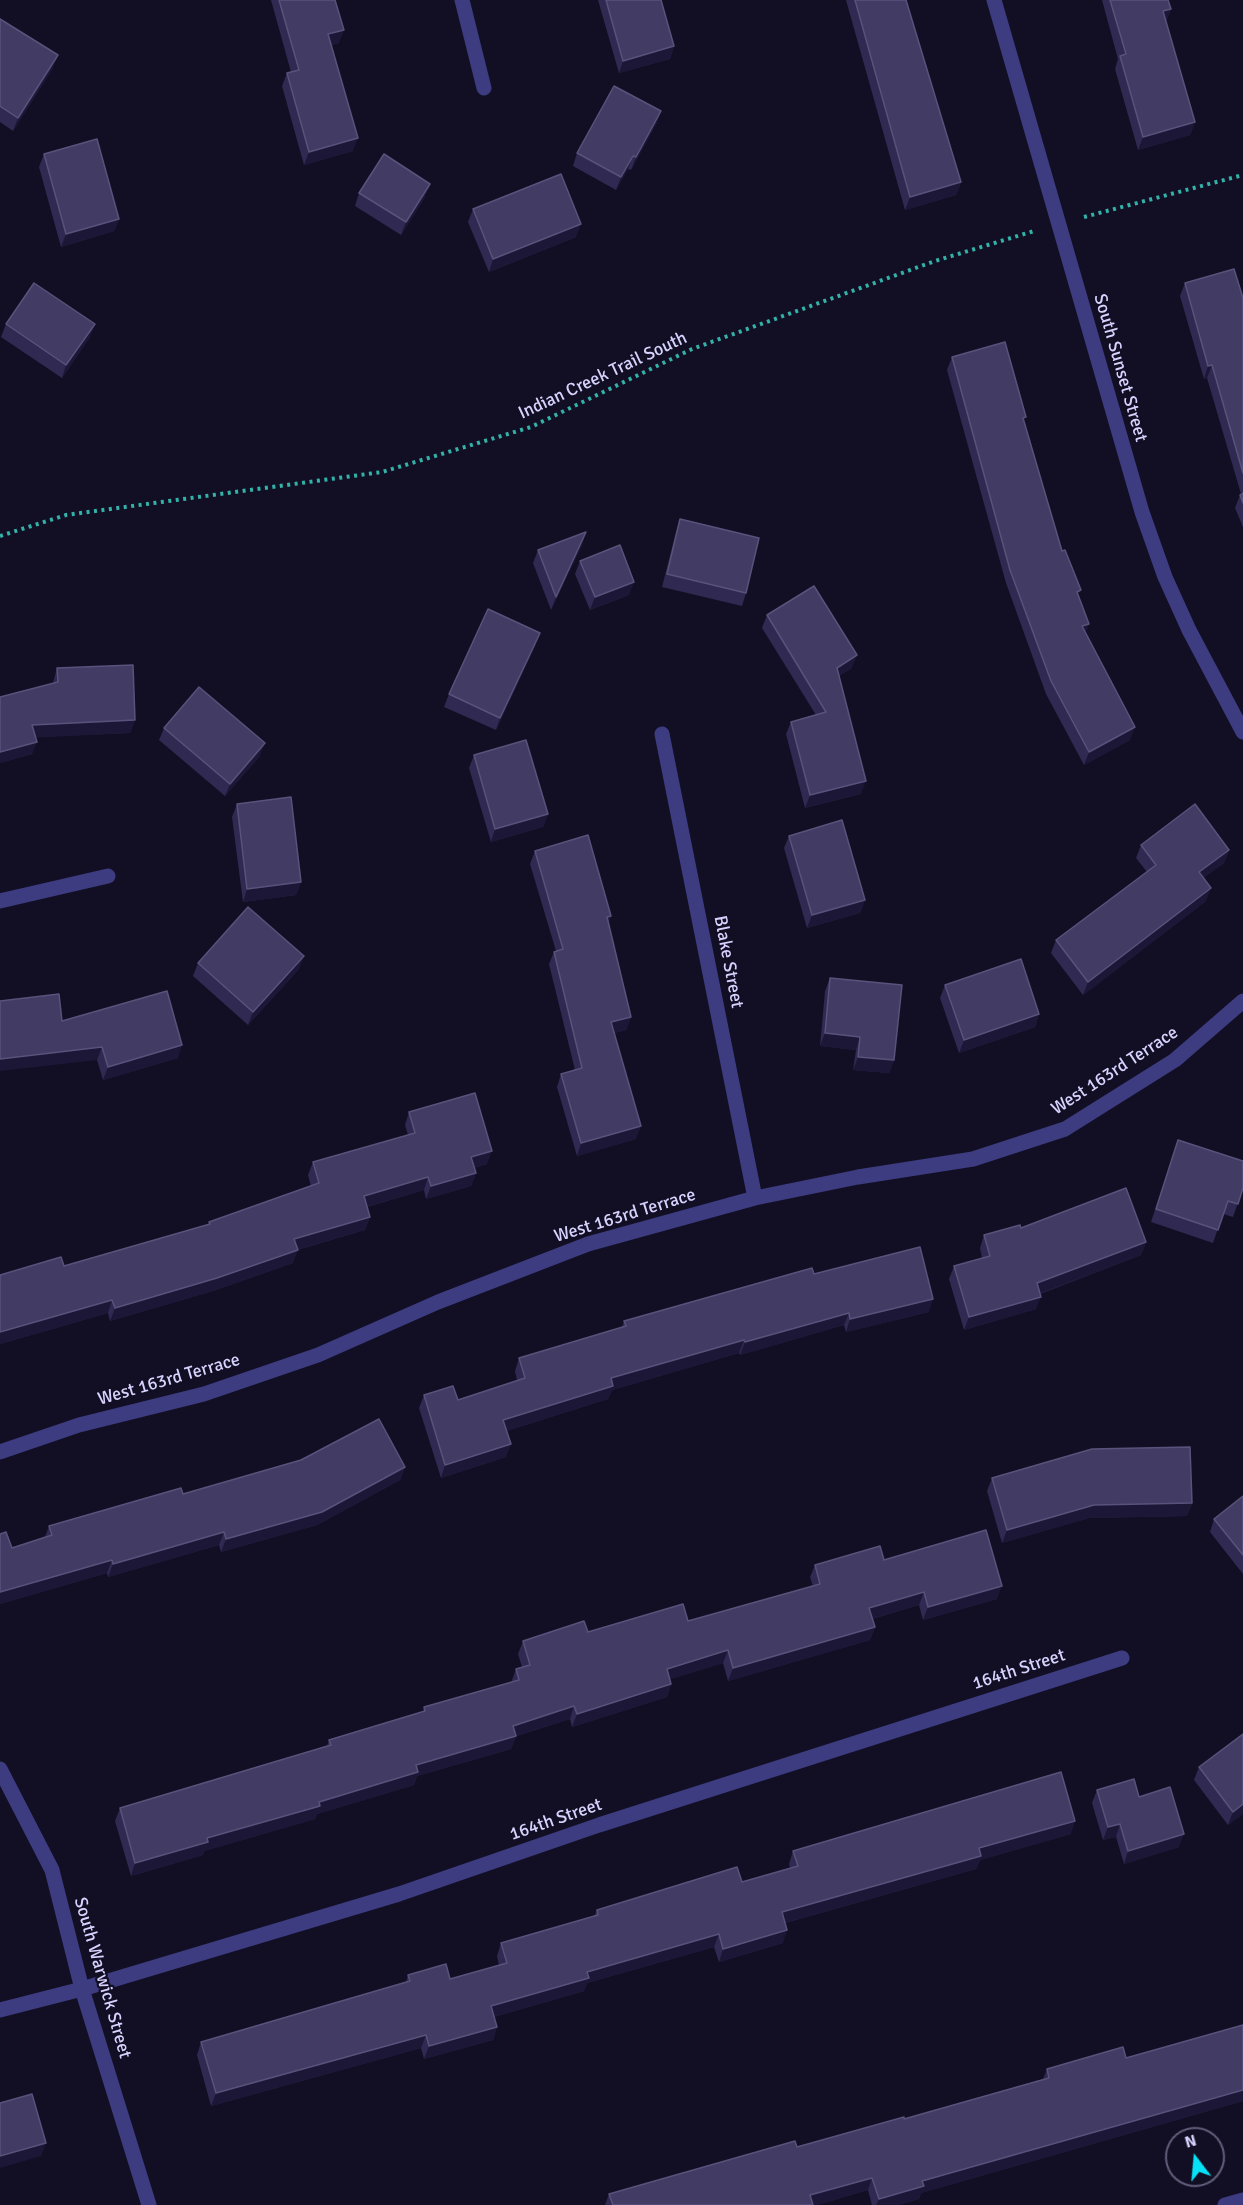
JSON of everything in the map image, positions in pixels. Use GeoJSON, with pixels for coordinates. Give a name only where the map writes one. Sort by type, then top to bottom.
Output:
{"type":"FeatureCollection","features":[{"type":"Feature","properties":{"kind":"street"},"geometry":{"type":"LineString","coordinates":[[462,0],[484,88]]}},
{"type":"Feature","properties":{"kind":"street","name":"South Sunset Street"},"geometry":{"type":"LineString","coordinates":[[994,0],[1142,512],[1165,577],[1189,630],[1243,732]]}},
{"type":"Feature","properties":{"kind":"street","name":"Blake Street"},"geometry":{"type":"LineString","coordinates":[[662,734],[755,1198]]}},
{"type":"Feature","properties":{"kind":"street"},"geometry":{"type":"LineString","coordinates":[[0,901],[108,876]]}},
{"type":"Feature","properties":{"kind":"street","name":"West 163rd Terrace"},"geometry":{"type":"LineString","coordinates":[[0,1452],[79,1425],[204,1394],[318,1355],[438,1302],[588,1244],[755,1198],[858,1177],[973,1159],[1065,1129],[1175,1060],[1243,1001]]}},
{"type":"Feature","properties":{"kind":"street","name":"164th Street"},"geometry":{"type":"LineString","coordinates":[[0,2010],[82,1989],[399,1894],[599,1825],[1122,1658]]}},
{"type":"Feature","properties":{"kind":"street","name":"South Warwick Street"},"geometry":{"type":"LineString","coordinates":[[0,1769],[52,1870],[82,1989],[149,2205]]}},
{"type":"Feature","properties":{"kind":"street"},"geometry":{"type":"LineString","coordinates":[[1225,2205],[1243,2200]]}},
{"type":"Feature","properties":{"kind":"path"},"geometry":{"type":"LineString","coordinates":[[1081,218],[1243,175]]}},
{"type":"Feature","properties":{"kind":"path","name":"Indian Creek Trail South"},"geometry":{"type":"LineString","coordinates":[[0,536],[66,515],[382,472],[531,427],[692,349],[935,261],[1031,232]]}},
{"type":"Feature","properties":{"kind":"building"},"geometry":{"type":"Polygon","coordinates":[[[279,0],[335,0],[344,30],[328,34],[358,138],[309,152],[287,73],[299,70],[279,0]]]}},
{"type":"Feature","properties":{"kind":"building"},"geometry":{"type":"Polygon","coordinates":[[[606,0],[661,0],[674,46],[623,61],[606,0]]]}},
{"type":"Feature","properties":{"kind":"building"},"geometry":{"type":"Polygon","coordinates":[[[855,0],[906,0],[961,182],[910,197],[855,0]]]}},
{"type":"Feature","properties":{"kind":"building"},"geometry":{"type":"Polygon","coordinates":[[[1110,0],[1168,0],[1171,9],[1163,11],[1195,122],[1143,137],[1120,56],[1126,54],[1110,0]]]}},
{"type":"Feature","properties":{"kind":"building"},"geometry":{"type":"Polygon","coordinates":[[[0,19],[58,55],[18,118],[0,106],[0,19]]]}},
{"type":"Feature","properties":{"kind":"building"},"geometry":{"type":"Polygon","coordinates":[[[614,86],[661,111],[636,157],[633,156],[621,177],[577,153],[614,86]]]}},
{"type":"Feature","properties":{"kind":"building"},"geometry":{"type":"Polygon","coordinates":[[[97,139],[119,219],[66,234],[44,154],[97,139]]]}},
{"type":"Feature","properties":{"kind":"building"},"geometry":{"type":"Polygon","coordinates":[[[384,154],[430,184],[406,222],[359,193],[384,154]]]}},
{"type":"Feature","properties":{"kind":"building"},"geometry":{"type":"Polygon","coordinates":[[[561,174],[581,224],[493,259],[473,209],[561,174]]]}},
{"type":"Feature","properties":{"kind":"building"},"geometry":{"type":"Polygon","coordinates":[[[1234,269],[1243,298],[1243,473],[1212,365],[1208,366],[1185,283],[1234,269]]]}},
{"type":"Feature","properties":{"kind":"building"},"geometry":{"type":"Polygon","coordinates":[[[34,283],[95,324],[66,365],[6,324],[34,283]]]}},
{"type":"Feature","properties":{"kind":"building"},"geometry":{"type":"Polygon","coordinates":[[[1005,342],[1026,417],[1023,418],[1062,551],[1065,550],[1081,590],[1077,592],[1089,624],[1082,626],[1135,727],[1089,752],[1051,681],[1010,570],[952,357],[1005,342]]]}},
{"type":"Feature","properties":{"kind":"building"},"geometry":{"type":"Polygon","coordinates":[[[680,519],[759,538],[746,593],[667,574],[680,519]]]}},
{"type":"Feature","properties":{"kind":"building"},"geometry":{"type":"Polygon","coordinates":[[[586,532],[556,597],[538,550],[586,532]]]}},
{"type":"Feature","properties":{"kind":"building"},"geometry":{"type":"Polygon","coordinates":[[[620,545],[634,582],[595,597],[580,561],[620,545]]]}},
{"type":"Feature","properties":{"kind":"building"},"geometry":{"type":"Polygon","coordinates":[[[814,586],[857,655],[837,668],[866,781],[810,795],[791,722],[826,712],[767,615],[814,586]]]}},
{"type":"Feature","properties":{"kind":"building"},"geometry":{"type":"Polygon","coordinates":[[[488,609],[540,633],[500,718],[449,694],[488,609]]]}},
{"type":"Feature","properties":{"kind":"building"},"geometry":{"type":"Polygon","coordinates":[[[133,665],[135,720],[32,725],[37,742],[0,752],[0,697],[58,682],[57,668],[133,665]]]}},
{"type":"Feature","properties":{"kind":"building"},"geometry":{"type":"Polygon","coordinates":[[[199,687],[265,743],[230,784],[164,728],[199,687]]]}},
{"type":"Feature","properties":{"kind":"building"},"geometry":{"type":"Polygon","coordinates":[[[526,740],[548,814],[495,829],[474,755],[526,740]]]}},
{"type":"Feature","properties":{"kind":"building"},"geometry":{"type":"Polygon","coordinates":[[[291,797],[301,882],[247,889],[237,804],[291,797]]]}},
{"type":"Feature","properties":{"kind":"building"},"geometry":{"type":"Polygon","coordinates":[[[1195,804],[1229,850],[1199,872],[1211,888],[1088,982],[1056,940],[1156,865],[1141,845],[1195,804]]]}},
{"type":"Feature","properties":{"kind":"building"},"geometry":{"type":"Polygon","coordinates":[[[842,820],[865,900],[812,915],[789,836],[842,820]]]}},
{"type":"Feature","properties":{"kind":"building"},"geometry":{"type":"Polygon","coordinates":[[[588,835],[611,916],[607,917],[631,1017],[611,1022],[641,1126],[581,1143],[561,1074],[582,1068],[554,952],[563,949],[535,851],[588,835]]]}},
{"type":"Feature","properties":{"kind":"building"},"geometry":{"type":"Polygon","coordinates":[[[248,907],[304,956],[253,1012],[198,963],[248,907]]]}},
{"type":"Feature","properties":{"kind":"building"},"geometry":{"type":"Polygon","coordinates":[[[1021,959],[1039,1014],[964,1040],[945,985],[1021,959]]]}},
{"type":"Feature","properties":{"kind":"building"},"geometry":{"type":"Polygon","coordinates":[[[830,978],[902,985],[894,1060],[858,1057],[860,1037],[825,1033],[830,978]]]}},
{"type":"Feature","properties":{"kind":"building"},"geometry":{"type":"Polygon","coordinates":[[[167,991],[182,1045],[108,1067],[102,1047],[0,1059],[0,1001],[59,994],[62,1021],[167,991]]]}},
{"type":"Feature","properties":{"kind":"building"},"geometry":{"type":"Polygon","coordinates":[[[475,1093],[492,1151],[471,1157],[476,1173],[431,1186],[428,1177],[364,1196],[370,1217],[294,1239],[298,1250],[217,1278],[115,1308],[112,1300],[0,1332],[0,1275],[61,1257],[64,1266],[210,1224],[209,1222],[319,1183],[313,1162],[415,1133],[409,1112],[475,1093]]]}},
{"type":"Feature","properties":{"kind":"building"},"geometry":{"type":"Polygon","coordinates":[[[1178,1140],[1243,1161],[1243,1188],[1238,1204],[1228,1201],[1218,1230],[1156,1209],[1178,1140]]]}},
{"type":"Feature","properties":{"kind":"building"},"geometry":{"type":"Polygon","coordinates":[[[1126,1188],[1146,1242],[1037,1283],[1041,1297],[969,1317],[954,1266],[990,1256],[984,1235],[1020,1225],[1021,1228],[1126,1188]]]}},
{"type":"Feature","properties":{"kind":"building"},"geometry":{"type":"Polygon","coordinates":[[[920,1247],[933,1299],[850,1319],[849,1313],[611,1378],[613,1386],[503,1420],[511,1444],[445,1465],[424,1395],[453,1386],[458,1400],[525,1378],[519,1358],[626,1326],[624,1321],[812,1268],[814,1274],[920,1247]]]}},
{"type":"Feature","properties":{"kind":"building"},"geometry":{"type":"Polygon","coordinates":[[[379,1419],[405,1467],[322,1512],[226,1539],[224,1532],[113,1564],[112,1560],[0,1592],[0,1534],[6,1532],[12,1548],[52,1535],[49,1526],[181,1488],[183,1494],[301,1460],[379,1419]]]}},
{"type":"Feature","properties":{"kind":"building"},"geometry":{"type":"Polygon","coordinates":[[[1190,1447],[1192,1503],[1094,1505],[1007,1530],[992,1478],[1092,1449],[1190,1447]]]}},
{"type":"Feature","properties":{"kind":"building"},"geometry":{"type":"Polygon","coordinates":[[[1243,1496],[1243,1555],[1214,1519],[1243,1496]]]}},
{"type":"Feature","properties":{"kind":"building"},"geometry":{"type":"Polygon","coordinates":[[[986,1530],[1002,1586],[928,1607],[924,1592],[869,1608],[875,1627],[733,1668],[728,1650],[667,1669],[671,1684],[577,1714],[574,1706],[513,1726],[516,1736],[416,1765],[418,1772],[319,1802],[320,1806],[207,1838],[208,1842],[135,1863],[120,1808],[331,1745],[329,1740],[425,1711],[424,1707],[519,1680],[516,1669],[530,1665],[523,1641],[584,1621],[588,1632],[683,1604],[688,1621],[820,1584],[815,1565],[880,1546],[884,1560],[986,1530]]]}},
{"type":"Feature","properties":{"kind":"building"},"geometry":{"type":"Polygon","coordinates":[[[1243,1734],[1243,1804],[1233,1812],[1199,1767],[1243,1734]]]}},
{"type":"Feature","properties":{"kind":"building"},"geometry":{"type":"Polygon","coordinates":[[[1061,1772],[1075,1821],[979,1848],[981,1856],[782,1912],[787,1930],[723,1949],[719,1934],[587,1972],[589,1978],[491,2006],[497,2027],[429,2046],[426,2035],[216,2093],[201,2042],[410,1981],[408,1975],[446,1964],[450,1979],[507,1963],[501,1943],[598,1915],[597,1910],[737,1867],[742,1882],[798,1866],[793,1851],[1061,1772]]]}},
{"type":"Feature","properties":{"kind":"building"},"geometry":{"type":"Polygon","coordinates":[[[1134,1779],[1139,1797],[1170,1787],[1184,1834],[1128,1851],[1120,1824],[1108,1827],[1097,1790],[1134,1779]]]}},
{"type":"Feature","properties":{"kind":"building"},"geometry":{"type":"Polygon","coordinates":[[[1243,2025],[1243,2090],[922,2181],[924,2186],[879,2199],[872,2178],[810,2195],[813,2205],[613,2205],[609,2194],[795,2141],[797,2147],[1049,2078],[1047,2069],[1123,2047],[1126,2058],[1243,2025]]]}},
{"type":"Feature","properties":{"kind":"building"},"geometry":{"type":"Polygon","coordinates":[[[32,2094],[46,2143],[0,2156],[0,2103],[32,2094]]]}}]}
